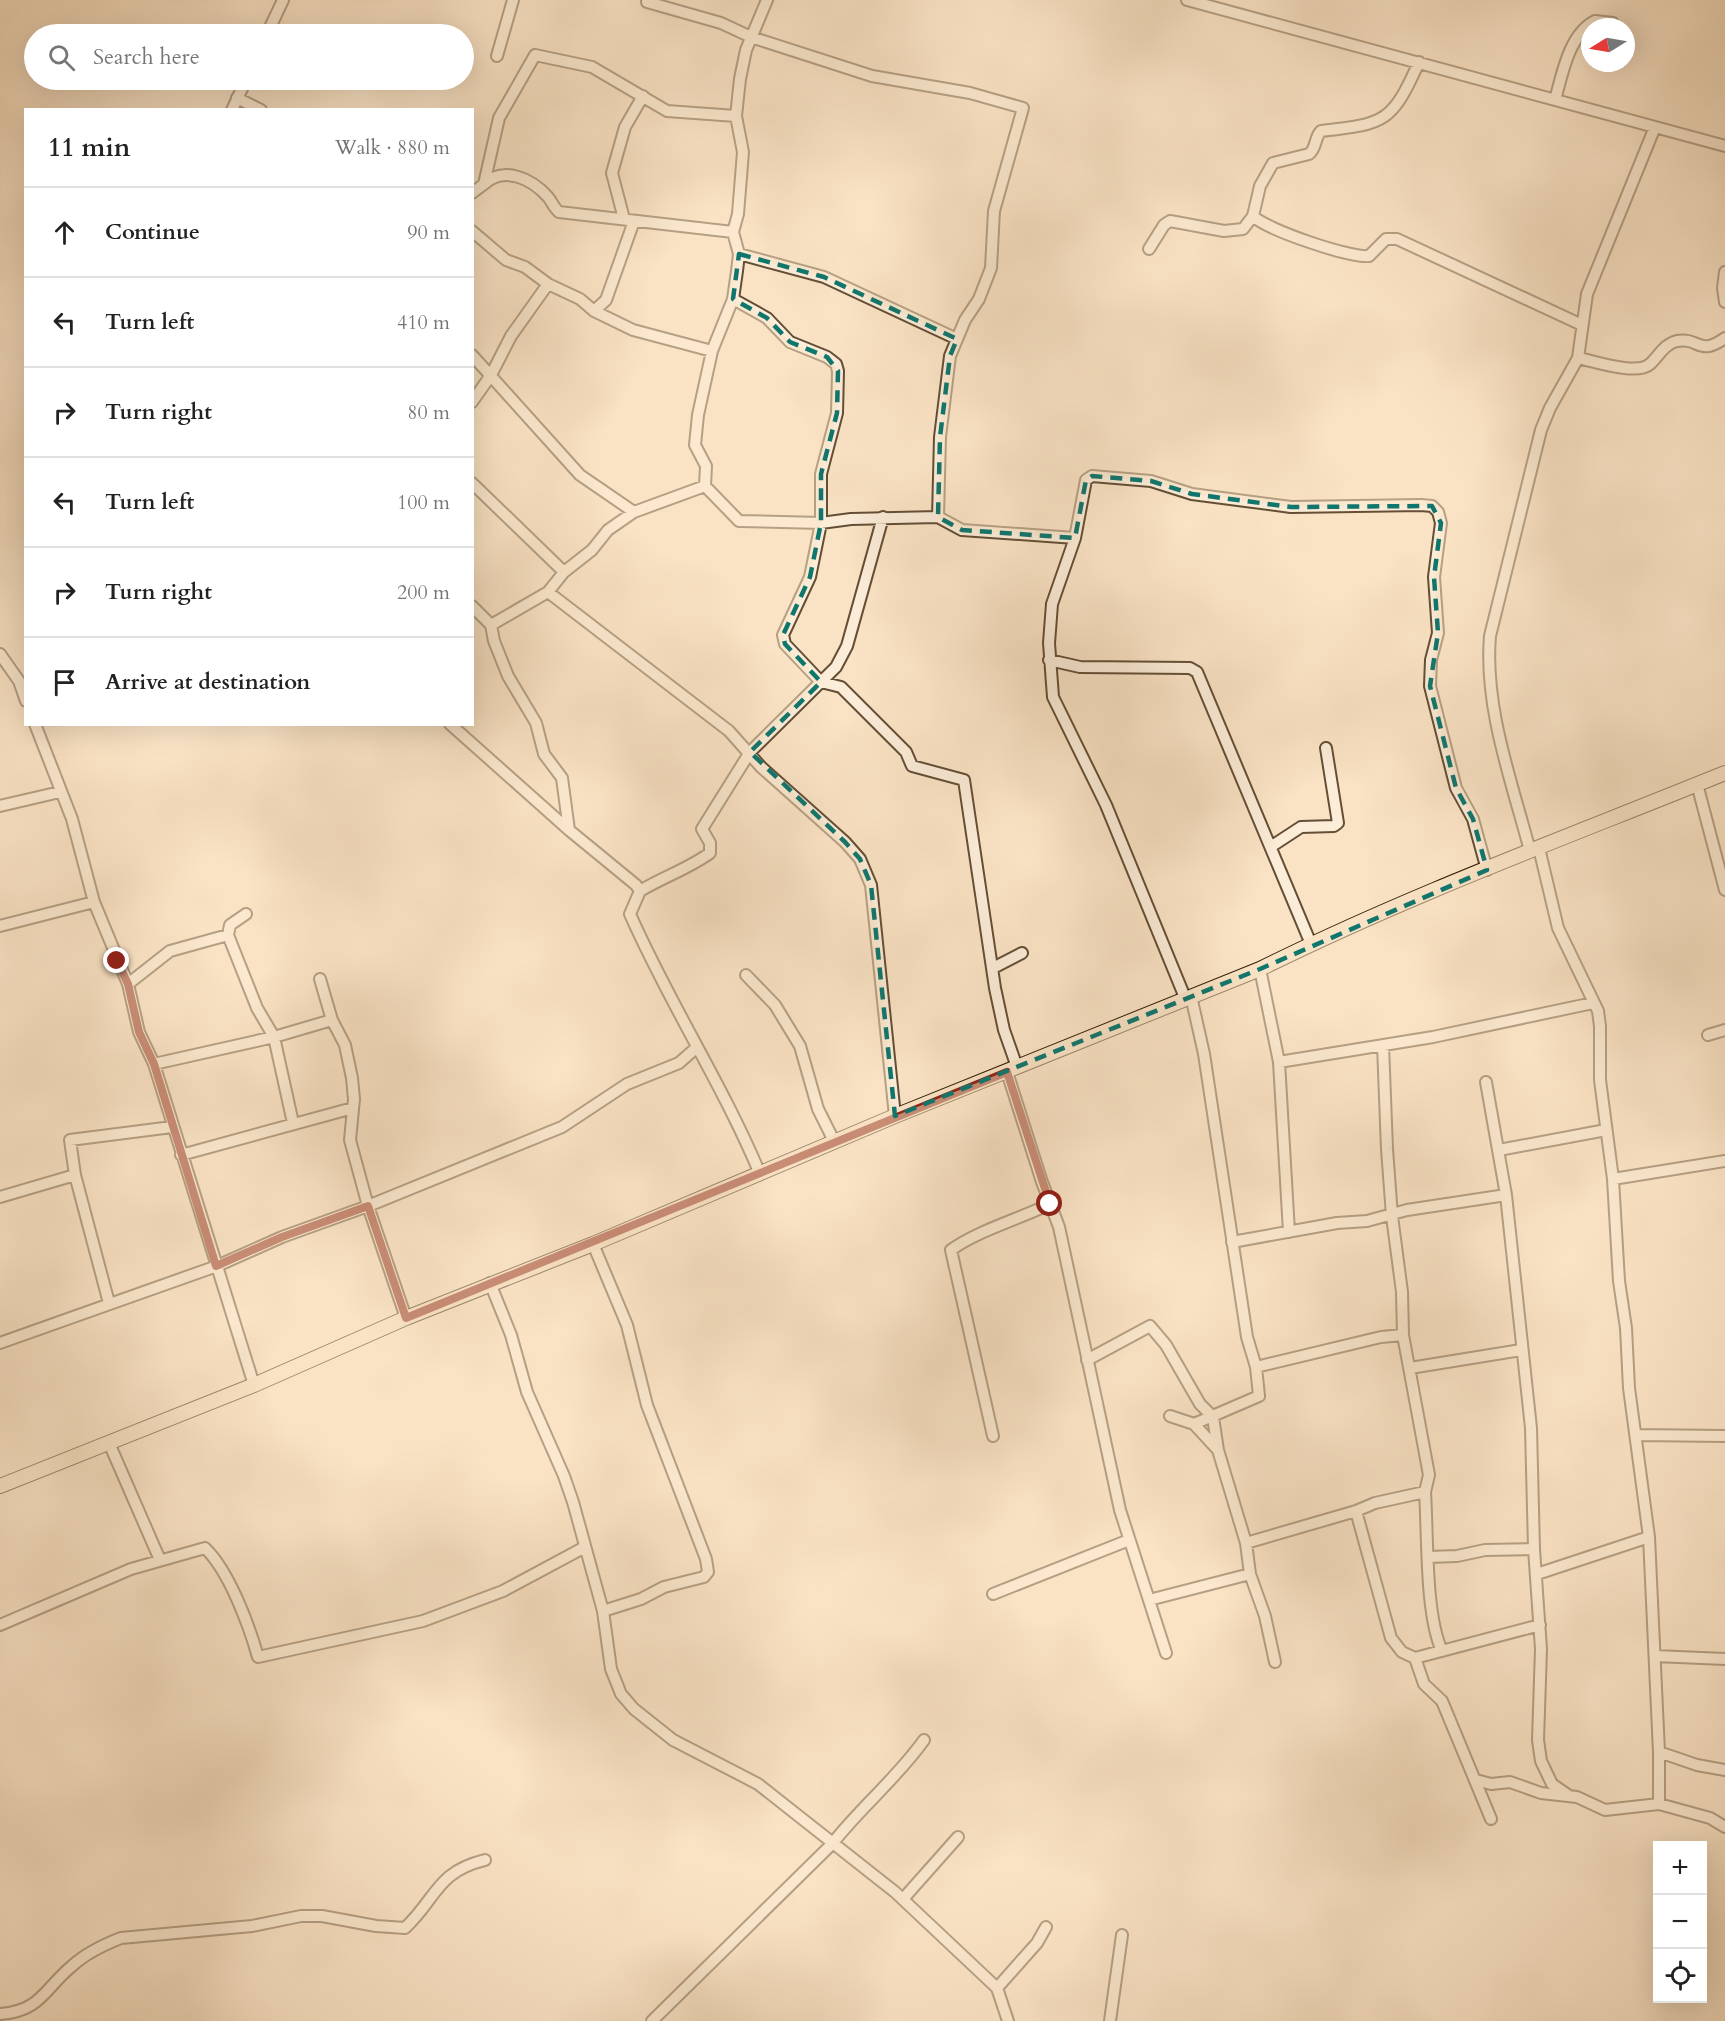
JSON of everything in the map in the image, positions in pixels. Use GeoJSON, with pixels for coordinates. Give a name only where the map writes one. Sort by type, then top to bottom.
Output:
{"type":"FeatureCollection","features":[{"type":"Feature","properties":{"kind":"main road"},"geometry":{"type":"LineString","coordinates":[[0,1486],[254,1385],[490,1283],[593,1244],[834,1141],[1260,969],[1311,944],[1534,850],[1725,773]]}},
{"type":"Feature","properties":{"kind":"street"},"geometry":{"type":"LineString","coordinates":[[272,24],[283,0]]}},
{"type":"Feature","properties":{"kind":"street"},"geometry":{"type":"LineString","coordinates":[[497,56],[513,0]]}},
{"type":"Feature","properties":{"kind":"street"},"geometry":{"type":"LineString","coordinates":[[768,0],[751,37],[740,80],[736,116],[743,152],[734,232],[739,254],[733,299],[712,351],[698,415],[695,445],[706,466],[705,486],[739,521],[821,523],[883,517],[938,517],[962,530],[1075,538]]}},
{"type":"Feature","properties":{"kind":"street"},"geometry":{"type":"LineString","coordinates":[[1187,0],[1725,146]]}},
{"type":"Feature","properties":{"kind":"street"},"geometry":{"type":"LineString","coordinates":[[647,2],[721,23],[751,37],[872,76],[970,93],[1023,108],[994,212],[991,268],[979,299],[950,356],[940,437],[938,517]]}},
{"type":"Feature","properties":{"kind":"street"},"geometry":{"type":"LineString","coordinates":[[1555,100],[1573,46],[1581,32]]}},
{"type":"Feature","properties":{"kind":"street"},"geometry":{"type":"LineString","coordinates":[[484,184],[499,118],[535,55],[592,67],[667,111],[736,116]]}},
{"type":"Feature","properties":{"kind":"street"},"geometry":{"type":"LineString","coordinates":[[1149,249],[1164,225],[1170,221],[1239,231],[1253,216],[1260,186],[1273,163],[1309,154],[1313,150],[1316,136],[1322,131],[1372,124],[1389,113],[1403,97],[1419,62]]}},
{"type":"Feature","properties":{"kind":"street"},"geometry":{"type":"LineString","coordinates":[[233,108],[241,90]]}},
{"type":"Feature","properties":{"kind":"street"},"geometry":{"type":"LineString","coordinates":[[594,311],[606,300],[629,220],[612,173],[626,127],[643,96]]}},
{"type":"Feature","properties":{"kind":"street"},"geometry":{"type":"LineString","coordinates":[[237,98],[257,108]]}},
{"type":"Feature","properties":{"kind":"street"},"geometry":{"type":"LineString","coordinates":[[1655,128],[1629,198],[1593,276],[1583,308],[1578,358],[1550,408],[1541,430],[1490,636],[1488,662],[1499,735],[1558,928],[1598,1011],[1600,1080],[1613,1179],[1619,1281],[1626,1328],[1629,1388],[1649,1537],[1659,1752],[1659,1804]]}},
{"type":"Feature","properties":{"kind":"street"},"geometry":{"type":"LineString","coordinates":[[474,192],[492,177],[504,173],[532,182],[559,213],[734,232]]}},
{"type":"Feature","properties":{"kind":"street"},"geometry":{"type":"LineString","coordinates":[[1253,216],[1328,249],[1356,256],[1369,256],[1386,239],[1397,239],[1582,324]]}},
{"type":"Feature","properties":{"kind":"street"},"geometry":{"type":"LineString","coordinates":[[474,233],[506,260],[525,267],[548,284],[580,299],[594,311],[633,330],[712,351]]}},
{"type":"Feature","properties":{"kind":"street"},"geometry":{"type":"LineString","coordinates":[[739,254],[824,277],[957,339]]}},
{"type":"Feature","properties":{"kind":"street"},"geometry":{"type":"LineString","coordinates":[[1725,272],[1723,288],[1725,302]]}},
{"type":"Feature","properties":{"kind":"street"},"geometry":{"type":"LineString","coordinates":[[474,399],[491,375],[511,336],[548,284]]}},
{"type":"Feature","properties":{"kind":"street"},"geometry":{"type":"LineString","coordinates":[[733,299],[767,318],[790,342],[826,357],[836,364],[838,371],[837,412],[821,474],[821,523],[810,577],[783,635],[785,645],[821,682],[841,687],[906,752],[912,766],[964,780],[993,968],[994,988],[1012,1069],[1050,1204],[1059,1227],[1120,1510],[1166,1653]]}},
{"type":"Feature","properties":{"kind":"street"},"geometry":{"type":"LineString","coordinates":[[1578,358],[1638,370],[1650,365],[1668,344],[1682,340],[1706,347],[1713,346],[1725,338]]}},
{"type":"Feature","properties":{"kind":"street"},"geometry":{"type":"LineString","coordinates":[[474,357],[580,475],[634,512]]}},
{"type":"Feature","properties":{"kind":"street"},"geometry":{"type":"LineString","coordinates":[[1194,1424],[1259,1396],[1256,1367],[1247,1337],[1204,1053],[1189,998],[1106,805],[1053,697],[1049,660],[1052,604],[1075,538],[1086,480],[1092,476],[1150,481],[1192,494],[1290,507],[1432,506],[1438,512],[1441,523],[1434,577],[1438,633],[1431,660],[1430,686],[1456,788],[1473,819],[1487,870]]}},
{"type":"Feature","properties":{"kind":"street"},"geometry":{"type":"LineString","coordinates":[[474,485],[564,573]]}},
{"type":"Feature","properties":{"kind":"street"},"geometry":{"type":"LineString","coordinates":[[490,625],[530,605],[548,592],[564,573],[592,550],[608,530],[634,512],[678,498],[705,486]]}},
{"type":"Feature","properties":{"kind":"street"},"geometry":{"type":"LineString","coordinates":[[760,1174],[739,1125],[696,1048],[630,914],[640,891],[666,876],[693,866],[710,853],[710,843],[702,829],[750,752],[836,667],[847,646],[883,517]]}},
{"type":"Feature","properties":{"kind":"street"},"geometry":{"type":"LineString","coordinates":[[548,592],[729,731],[761,767],[845,842],[860,859],[871,885],[895,1116]]}},
{"type":"Feature","properties":{"kind":"street"},"geometry":{"type":"LineString","coordinates":[[474,608],[490,625],[508,676],[536,723],[544,754],[562,778],[569,830]]}},
{"type":"Feature","properties":{"kind":"street"},"geometry":{"type":"LineString","coordinates":[[0,654],[22,676]]}},
{"type":"Feature","properties":{"kind":"street"},"geometry":{"type":"LineString","coordinates":[[1049,660],[1080,667],[1190,668],[1197,672],[1272,846],[1311,944]]}},
{"type":"Feature","properties":{"kind":"street"},"geometry":{"type":"LineString","coordinates":[[36,726],[75,827],[94,902],[128,984],[139,1032],[154,1064],[254,1385]]}},
{"type":"Feature","properties":{"kind":"street"},"geometry":{"type":"LineString","coordinates":[[452,726],[569,830],[636,885],[640,891]]}},
{"type":"Feature","properties":{"kind":"street"},"geometry":{"type":"LineString","coordinates":[[1272,846],[1301,827],[1334,826],[1338,822],[1326,748]]}},
{"type":"Feature","properties":{"kind":"street"},"geometry":{"type":"LineString","coordinates":[[1697,784],[1725,890]]}},
{"type":"Feature","properties":{"kind":"street"},"geometry":{"type":"LineString","coordinates":[[0,806],[60,792]]}},
{"type":"Feature","properties":{"kind":"street"},"geometry":{"type":"LineString","coordinates":[[0,926],[94,902]]}},
{"type":"Feature","properties":{"kind":"street"},"geometry":{"type":"LineString","coordinates":[[246,914],[230,925],[228,935],[257,1008],[274,1037],[293,1123]]}},
{"type":"Feature","properties":{"kind":"street"},"geometry":{"type":"LineString","coordinates":[[128,984],[170,951],[228,935]]}},
{"type":"Feature","properties":{"kind":"street"},"geometry":{"type":"LineString","coordinates":[[993,968],[1022,953]]}},
{"type":"Feature","properties":{"kind":"street"},"geometry":{"type":"LineString","coordinates":[[1260,969],[1279,1062],[1288,1232]]}},
{"type":"Feature","properties":{"kind":"street"},"geometry":{"type":"LineString","coordinates":[[746,975],[775,1005],[800,1046],[818,1109],[834,1141]]}},
{"type":"Feature","properties":{"kind":"street"},"geometry":{"type":"LineString","coordinates":[[320,979],[332,1020],[345,1045],[352,1078],[354,1108],[350,1140],[368,1206],[406,1318]]}},
{"type":"Feature","properties":{"kind":"street"},"geometry":{"type":"LineString","coordinates":[[1279,1062],[1513,1022],[1593,1003]]}},
{"type":"Feature","properties":{"kind":"street"},"geometry":{"type":"LineString","coordinates":[[154,1064],[274,1037],[332,1020]]}},
{"type":"Feature","properties":{"kind":"street"},"geometry":{"type":"LineString","coordinates":[[1708,1035],[1725,1030]]}},
{"type":"Feature","properties":{"kind":"street"},"geometry":{"type":"LineString","coordinates":[[1383,1045],[1392,1216],[1402,1292],[1403,1335],[1429,1475],[1425,1492],[1434,1634],[1442,1651]]}},
{"type":"Feature","properties":{"kind":"street"},"geometry":{"type":"LineString","coordinates":[[0,1343],[216,1266],[282,1237],[368,1206],[562,1127],[627,1084],[679,1063],[696,1048]]}},
{"type":"Feature","properties":{"kind":"street"},"geometry":{"type":"LineString","coordinates":[[1486,1082],[1506,1195],[1531,1428],[1534,1549],[1540,1625],[1538,1740],[1541,1761],[1552,1784],[1568,1795],[1605,1810],[1659,1804],[1710,1818],[1725,1827]]}},
{"type":"Feature","properties":{"kind":"street"},"geometry":{"type":"LineString","coordinates":[[181,1155],[354,1108]]}},
{"type":"Feature","properties":{"kind":"street"},"geometry":{"type":"LineString","coordinates":[[109,1303],[75,1175],[70,1140],[172,1127]]}},
{"type":"Feature","properties":{"kind":"street"},"geometry":{"type":"LineString","coordinates":[[1499,1150],[1606,1130]]}},
{"type":"Feature","properties":{"kind":"street"},"geometry":{"type":"LineString","coordinates":[[1613,1179],[1725,1161]]}},
{"type":"Feature","properties":{"kind":"street"},"geometry":{"type":"LineString","coordinates":[[0,1197],[75,1175]]}},
{"type":"Feature","properties":{"kind":"street"},"geometry":{"type":"LineString","coordinates":[[1232,1242],[1392,1216],[1407,1210],[1506,1195]]}},
{"type":"Feature","properties":{"kind":"street"},"geometry":{"type":"LineString","coordinates":[[993,1436],[951,1250],[964,1240],[1016,1221],[1050,1204]]}},
{"type":"Feature","properties":{"kind":"street"},"geometry":{"type":"LineString","coordinates":[[593,1244],[627,1325],[647,1405],[706,1559],[708,1572],[704,1577],[664,1587],[641,1599],[603,1611]]}},
{"type":"Feature","properties":{"kind":"street"},"geometry":{"type":"LineString","coordinates":[[490,1283],[511,1335],[527,1392],[564,1476],[603,1611],[611,1669],[621,1694],[634,1710],[673,1740],[758,1784],[903,1899],[997,1988],[1008,2021]]}},
{"type":"Feature","properties":{"kind":"street"},"geometry":{"type":"LineString","coordinates":[[1087,1360],[1150,1326],[1166,1345],[1200,1404],[1213,1417],[1218,1450],[1246,1543],[1250,1574],[1265,1616],[1275,1662]]}},
{"type":"Feature","properties":{"kind":"street"},"geometry":{"type":"LineString","coordinates":[[1256,1367],[1381,1337],[1403,1335]]}},
{"type":"Feature","properties":{"kind":"street"},"geometry":{"type":"LineString","coordinates":[[1410,1368],[1521,1350]]}},
{"type":"Feature","properties":{"kind":"street"},"geometry":{"type":"LineString","coordinates":[[1170,1416],[1194,1424],[1218,1450]]}},
{"type":"Feature","properties":{"kind":"street"},"geometry":{"type":"LineString","coordinates":[[1637,1435],[1725,1436]]}},
{"type":"Feature","properties":{"kind":"street"},"geometry":{"type":"LineString","coordinates":[[109,1443],[160,1560]]}},
{"type":"Feature","properties":{"kind":"street"},"geometry":{"type":"LineString","coordinates":[[1246,1543],[1356,1511],[1375,1503],[1425,1492]]}},
{"type":"Feature","properties":{"kind":"street"},"geometry":{"type":"LineString","coordinates":[[1356,1511],[1391,1638],[1402,1652],[1415,1658],[1540,1625]]}},
{"type":"Feature","properties":{"kind":"street"},"geometry":{"type":"LineString","coordinates":[[1537,1574],[1649,1537]]}},
{"type":"Feature","properties":{"kind":"street"},"geometry":{"type":"LineString","coordinates":[[993,1594],[1129,1540]]}},
{"type":"Feature","properties":{"kind":"street"},"geometry":{"type":"LineString","coordinates":[[0,1625],[160,1560],[205,1548],[216,1558],[251,1633],[258,1657],[423,1621],[502,1591],[585,1547]]}},
{"type":"Feature","properties":{"kind":"street"},"geometry":{"type":"LineString","coordinates":[[1429,1557],[1457,1556],[1485,1550],[1534,1549]]}},
{"type":"Feature","properties":{"kind":"street"},"geometry":{"type":"LineString","coordinates":[[1149,1600],[1250,1574]]}},
{"type":"Feature","properties":{"kind":"street"},"geometry":{"type":"LineString","coordinates":[[1655,1656],[1725,1659]]}},
{"type":"Feature","properties":{"kind":"street"},"geometry":{"type":"LineString","coordinates":[[1415,1658],[1424,1684],[1442,1701],[1491,1819]]}},
{"type":"Feature","properties":{"kind":"street"},"geometry":{"type":"LineString","coordinates":[[652,2021],[832,1844],[849,1822],[882,1791],[924,1740]]}},
{"type":"Feature","properties":{"kind":"street"},"geometry":{"type":"LineString","coordinates":[[1659,1752],[1696,1765],[1725,1770]]}},
{"type":"Feature","properties":{"kind":"street"},"geometry":{"type":"LineString","coordinates":[[1476,1780],[1491,1784],[1510,1782],[1541,1793],[1568,1795]]}},
{"type":"Feature","properties":{"kind":"street"},"geometry":{"type":"LineString","coordinates":[[903,1899],[958,1837]]}},
{"type":"Feature","properties":{"kind":"street"},"geometry":{"type":"LineString","coordinates":[[0,2014],[29,2008],[39,2001],[70,1967],[95,1949],[121,1938],[252,1926],[301,1916],[322,1916],[376,1926],[405,1928],[419,1914],[440,1883],[463,1865],[485,1860]]}},
{"type":"Feature","properties":{"kind":"street"},"geometry":{"type":"LineString","coordinates":[[997,1988],[1037,1943],[1046,1927]]}},
{"type":"Feature","properties":{"kind":"street"},"geometry":{"type":"LineString","coordinates":[[1110,2021],[1122,1935]]}},
{"type":"Feature","properties":{"kind":"highlighted area"},"geometry":{"type":"Polygon","coordinates":[[[739,254],[824,277],[957,339],[950,356],[940,437],[938,517],[962,530],[1075,538],[1086,480],[1092,476],[1151,481],[1192,494],[1291,507],[1432,506],[1441,523],[1434,577],[1438,633],[1430,686],[1456,788],[1473,819],[1487,870],[1260,969],[895,1116],[871,885],[860,859],[845,842],[750,752],[821,682],[785,644],[783,635],[810,577],[821,523],[821,474],[837,413],[838,371],[827,357],[790,342],[767,318],[733,299],[739,254]]]}},
{"type":"Feature","properties":{"kind":"route"},"geometry":{"type":"LineString","coordinates":[[117,961],[128,984],[139,1032],[154,1064],[172,1127],[213,1249],[216,1266],[282,1237],[368,1206],[406,1318],[593,1244],[834,1141],[1007,1072],[1050,1204]]}}]}
